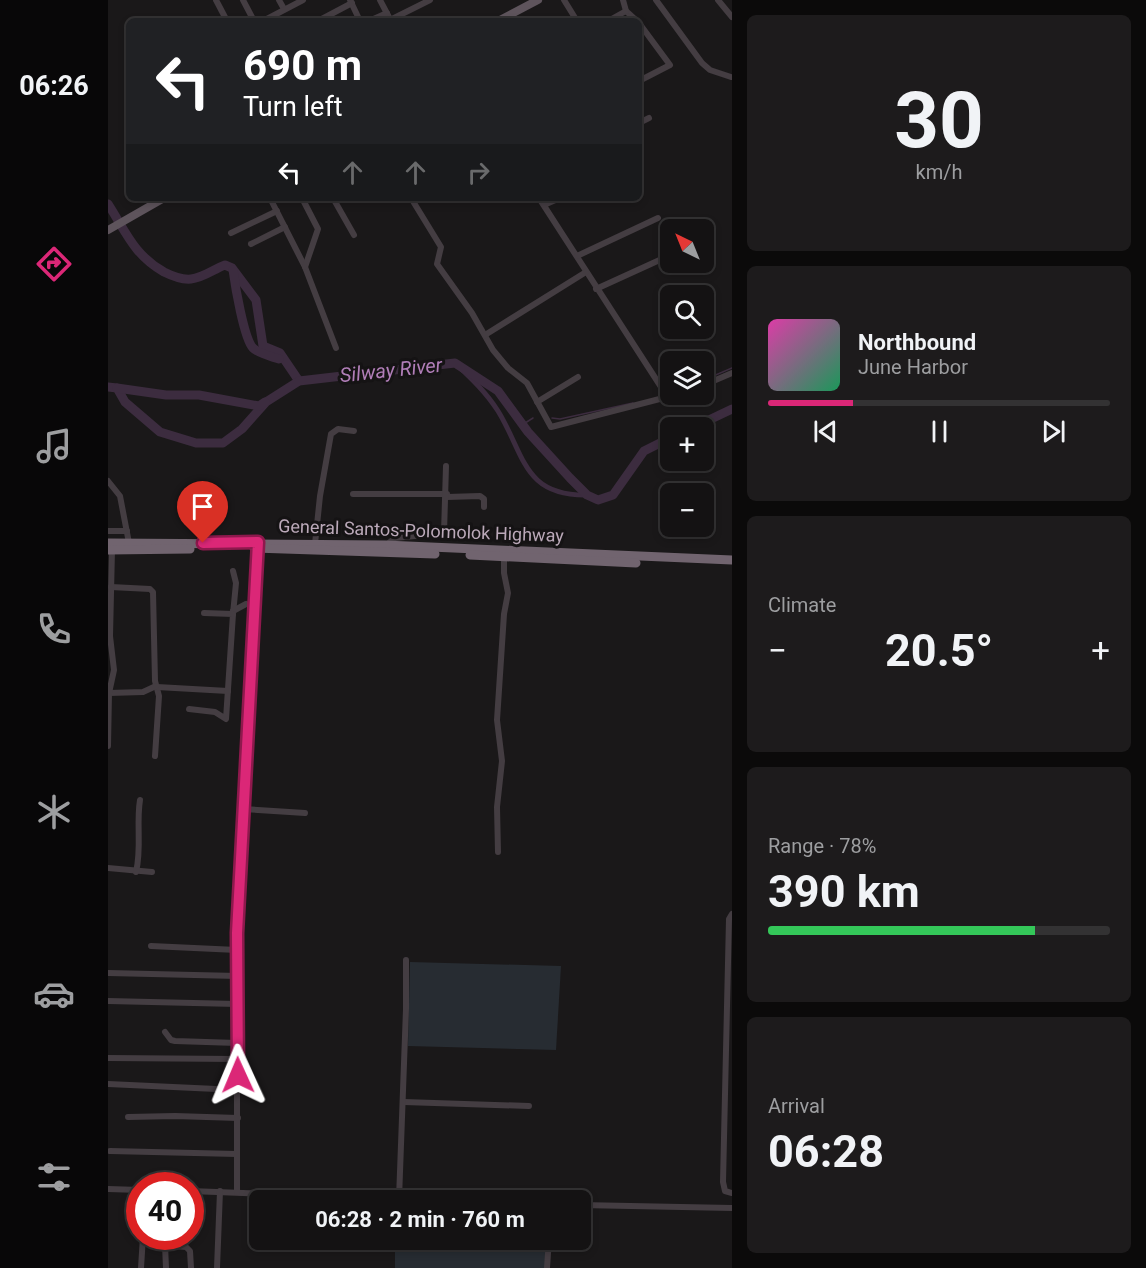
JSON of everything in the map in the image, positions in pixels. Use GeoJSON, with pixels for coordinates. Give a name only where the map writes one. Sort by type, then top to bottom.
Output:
{"type":"FeatureCollection","features":[{"type":"Feature","properties":{"kind":"highway","name":"General Santos-Polomolok Highway"},"geometry":{"type":"LineString","coordinates":[[110,548],[129,543],[386,545],[732,560]]}},
{"type":"Feature","properties":{"kind":"highway"},"geometry":{"type":"LineString","coordinates":[[110,548],[258,545],[732,566]]}},
{"type":"Feature","properties":{"kind":"main road"},"geometry":{"type":"LineString","coordinates":[[504,18],[538,0]]}},
{"type":"Feature","properties":{"kind":"main road"},"geometry":{"type":"LineString","coordinates":[[109,230],[159,201]]}},
{"type":"Feature","properties":{"kind":"street"},"geometry":{"type":"LineString","coordinates":[[216,0],[225,18]]}},
{"type":"Feature","properties":{"kind":"street"},"geometry":{"type":"LineString","coordinates":[[243,0],[252,18]]}},
{"type":"Feature","properties":{"kind":"street"},"geometry":{"type":"LineString","coordinates":[[279,0],[284,9]]}},
{"type":"Feature","properties":{"kind":"street"},"geometry":{"type":"LineString","coordinates":[[268,18],[303,0]]}},
{"type":"Feature","properties":{"kind":"street"},"geometry":{"type":"LineString","coordinates":[[380,0],[390,18]]}},
{"type":"Feature","properties":{"kind":"street"},"geometry":{"type":"LineString","coordinates":[[397,18],[430,0]]}},
{"type":"Feature","properties":{"kind":"street"},"geometry":{"type":"LineString","coordinates":[[564,0],[575,18]]}},
{"type":"Feature","properties":{"kind":"street"},"geometry":{"type":"LineString","coordinates":[[623,0],[626,11],[634,18]]}},
{"type":"Feature","properties":{"kind":"street"},"geometry":{"type":"LineString","coordinates":[[656,0],[702,63],[710,70],[731,77]]}},
{"type":"Feature","properties":{"kind":"street"},"geometry":{"type":"LineString","coordinates":[[718,0],[732,17]]}},
{"type":"Feature","properties":{"kind":"street"},"geometry":{"type":"LineString","coordinates":[[323,18],[351,2],[359,18]]}},
{"type":"Feature","properties":{"kind":"street"},"geometry":{"type":"LineString","coordinates":[[613,18],[626,11]]}},
{"type":"Feature","properties":{"kind":"street"},"geometry":{"type":"LineString","coordinates":[[376,18],[387,13]]}},
{"type":"Feature","properties":{"kind":"street"},"geometry":{"type":"LineString","coordinates":[[642,27],[670,65],[642,79]]}},
{"type":"Feature","properties":{"kind":"street"},"geometry":{"type":"LineString","coordinates":[[642,122],[649,118]]}},
{"type":"Feature","properties":{"kind":"street"},"geometry":{"type":"LineString","coordinates":[[272,201],[305,267],[336,348]]}},
{"type":"Feature","properties":{"kind":"street"},"geometry":{"type":"LineString","coordinates":[[304,201],[318,229],[305,267]]}},
{"type":"Feature","properties":{"kind":"street"},"geometry":{"type":"LineString","coordinates":[[335,201],[354,235]]}},
{"type":"Feature","properties":{"kind":"street"},"geometry":{"type":"LineString","coordinates":[[413,201],[441,247],[437,264],[493,350],[508,368],[527,383],[547,422],[555,428],[660,399]]}},
{"type":"Feature","properties":{"kind":"street"},"geometry":{"type":"LineString","coordinates":[[541,201],[660,385]]}},
{"type":"Feature","properties":{"kind":"street"},"geometry":{"type":"LineString","coordinates":[[544,205],[553,201]]}},
{"type":"Feature","properties":{"kind":"street"},"geometry":{"type":"LineString","coordinates":[[231,232],[277,211]]}},
{"type":"Feature","properties":{"kind":"street"},"geometry":{"type":"LineString","coordinates":[[577,256],[658,218]]}},
{"type":"Feature","properties":{"kind":"street"},"geometry":{"type":"LineString","coordinates":[[251,244],[285,227]]}},
{"type":"Feature","properties":{"kind":"street"},"geometry":{"type":"LineString","coordinates":[[596,289],[660,260]]}},
{"type":"Feature","properties":{"kind":"street"},"geometry":{"type":"LineString","coordinates":[[485,335],[586,272]]}},
{"type":"Feature","properties":{"kind":"street"},"geometry":{"type":"LineString","coordinates":[[714,381],[732,373]]}},
{"type":"Feature","properties":{"kind":"street"},"geometry":{"type":"LineString","coordinates":[[537,402],[578,378]]}},
{"type":"Feature","properties":{"kind":"street"},"geometry":{"type":"LineString","coordinates":[[315,544],[320,496],[331,434],[333,430],[338,429],[354,431]]}},
{"type":"Feature","properties":{"kind":"street"},"geometry":{"type":"LineString","coordinates":[[386,545],[399,538],[444,533],[447,496],[446,466]]}},
{"type":"Feature","properties":{"kind":"street"},"geometry":{"type":"LineString","coordinates":[[108,481],[120,496],[129,543]]}},
{"type":"Feature","properties":{"kind":"street"},"geometry":{"type":"LineString","coordinates":[[353,494],[480,496],[484,499],[484,507]]}},
{"type":"Feature","properties":{"kind":"street"},"geometry":{"type":"LineString","coordinates":[[108,531],[127,531]]}},
{"type":"Feature","properties":{"kind":"street"},"geometry":{"type":"LineString","coordinates":[[237,1192],[237,950],[258,545]]}},
{"type":"Feature","properties":{"kind":"street"},"geometry":{"type":"LineString","coordinates":[[108,746],[110,693],[114,670],[110,636],[110,548]]}},
{"type":"Feature","properties":{"kind":"street"},"geometry":{"type":"LineString","coordinates":[[498,852],[497,807],[502,754],[497,720],[504,614],[508,593],[504,557]]}},
{"type":"Feature","properties":{"kind":"street"},"geometry":{"type":"LineString","coordinates":[[189,709],[215,711],[226,722],[236,583],[232,572]]}},
{"type":"Feature","properties":{"kind":"street"},"geometry":{"type":"LineString","coordinates":[[111,587],[153,592],[159,713],[155,756]]}},
{"type":"Feature","properties":{"kind":"street"},"geometry":{"type":"LineString","coordinates":[[204,613],[233,612],[246,604]]}},
{"type":"Feature","properties":{"kind":"street"},"geometry":{"type":"LineString","coordinates":[[110,693],[143,692],[156,686],[228,691]]}},
{"type":"Feature","properties":{"kind":"street"},"geometry":{"type":"LineString","coordinates":[[136,872],[139,858],[137,821],[140,800]]}},
{"type":"Feature","properties":{"kind":"street"},"geometry":{"type":"LineString","coordinates":[[243,809],[305,813]]}},
{"type":"Feature","properties":{"kind":"street"},"geometry":{"type":"LineString","coordinates":[[108,868],[152,872]]}},
{"type":"Feature","properties":{"kind":"street"},"geometry":{"type":"LineString","coordinates":[[732,914],[729,919],[728,1086],[724,1113],[723,1167],[724,1191],[732,1194]]}},
{"type":"Feature","properties":{"kind":"street"},"geometry":{"type":"LineString","coordinates":[[150,946],[237,950]]}},
{"type":"Feature","properties":{"kind":"street"},"geometry":{"type":"LineString","coordinates":[[399,1190],[404,1102],[406,960]]}},
{"type":"Feature","properties":{"kind":"street"},"geometry":{"type":"LineString","coordinates":[[108,973],[238,976]]}},
{"type":"Feature","properties":{"kind":"street"},"geometry":{"type":"LineString","coordinates":[[108,1001],[237,1004]]}},
{"type":"Feature","properties":{"kind":"street"},"geometry":{"type":"LineString","coordinates":[[165,1032],[171,1040],[175,1041],[237,1042]]}},
{"type":"Feature","properties":{"kind":"street"},"geometry":{"type":"LineString","coordinates":[[108,1058],[237,1059]]}},
{"type":"Feature","properties":{"kind":"street"},"geometry":{"type":"LineString","coordinates":[[108,1084],[238,1090]]}},
{"type":"Feature","properties":{"kind":"street"},"geometry":{"type":"LineString","coordinates":[[404,1102],[529,1107]]}},
{"type":"Feature","properties":{"kind":"street"},"geometry":{"type":"LineString","coordinates":[[724,1113],[732,1114]]}},
{"type":"Feature","properties":{"kind":"street"},"geometry":{"type":"LineString","coordinates":[[128,1117],[238,1118]]}},
{"type":"Feature","properties":{"kind":"street"},"geometry":{"type":"LineString","coordinates":[[724,1140],[732,1141]]}},
{"type":"Feature","properties":{"kind":"street"},"geometry":{"type":"LineString","coordinates":[[110,1151],[237,1154]]}},
{"type":"Feature","properties":{"kind":"street"},"geometry":{"type":"LineString","coordinates":[[723,1167],[732,1168]]}},
{"type":"Feature","properties":{"kind":"street"},"geometry":{"type":"LineString","coordinates":[[108,1189],[126,1190]]}},
{"type":"Feature","properties":{"kind":"street"},"geometry":{"type":"LineString","coordinates":[[204,1191],[249,1193]]}},
{"type":"Feature","properties":{"kind":"street"},"geometry":{"type":"LineString","coordinates":[[217,1268],[220,1191]]}},
{"type":"Feature","properties":{"kind":"street"},"geometry":{"type":"LineString","coordinates":[[591,1205],[732,1208]]}},
{"type":"Feature","properties":{"kind":"street"},"geometry":{"type":"LineString","coordinates":[[141,1268],[142,1250]]}},
{"type":"Feature","properties":{"kind":"street"},"geometry":{"type":"LineString","coordinates":[[165,1250],[166,1268]]}},
{"type":"Feature","properties":{"kind":"street"},"geometry":{"type":"LineString","coordinates":[[188,1250],[191,1268]]}},
{"type":"Feature","properties":{"kind":"street"},"geometry":{"type":"LineString","coordinates":[[547,1268],[548,1250]]}},
{"type":"Feature","properties":{"kind":"shaded area"},"geometry":{"type":"Polygon","coordinates":[[[410,962],[561,966],[556,1050],[408,1046],[410,962]]]}},
{"type":"Feature","properties":{"kind":"shaded area"},"geometry":{"type":"Polygon","coordinates":[[[395,1250],[548,1250],[547,1268],[395,1268],[395,1250]]]}},
{"type":"Feature","properties":{"kind":"waterway"},"geometry":{"type":"LineString","coordinates":[[108,204],[138,250],[164,272],[191,279],[225,265],[232,268],[256,300],[263,346],[280,353],[299,381]]}},
{"type":"Feature","properties":{"kind":"waterway"},"geometry":{"type":"LineString","coordinates":[[233,270],[240,311],[250,343],[258,352],[279,359]]}},
{"type":"Feature","properties":{"kind":"waterway"},"geometry":{"type":"LineString","coordinates":[[455,363],[498,411],[521,457],[538,480],[550,488],[566,493],[587,495]]}},
{"type":"Feature","properties":{"kind":"waterway","name":"Silway River"},"geometry":{"type":"LineString","coordinates":[[108,387],[117,388],[125,402],[160,432],[196,443],[223,443],[242,429],[266,402],[299,381],[455,363],[498,391],[528,432],[570,478],[587,495],[598,500],[613,495],[644,451],[660,443]]}},
{"type":"Feature","properties":{"kind":"waterway"},"geometry":{"type":"LineString","coordinates":[[714,376],[732,368]]}},
{"type":"Feature","properties":{"kind":"waterway"},"geometry":{"type":"LineString","coordinates":[[117,388],[166,395],[199,395],[259,406],[265,402]]}},
{"type":"Feature","properties":{"kind":"waterway"},"geometry":{"type":"LineString","coordinates":[[552,418],[560,419],[633,403]]}},
{"type":"Feature","properties":{"kind":"waterway","name":"Silway River"},"geometry":{"type":"LineString","coordinates":[[714,418],[732,409]]}},
{"type":"Feature","properties":{"kind":"waterway"},"geometry":{"type":"LineString","coordinates":[[522,425],[533,418]]}},
{"type":"Feature","properties":{"kind":"route"},"geometry":{"type":"LineString","coordinates":[[203,543],[258,542],[237,933],[238,1075]]}}]}
